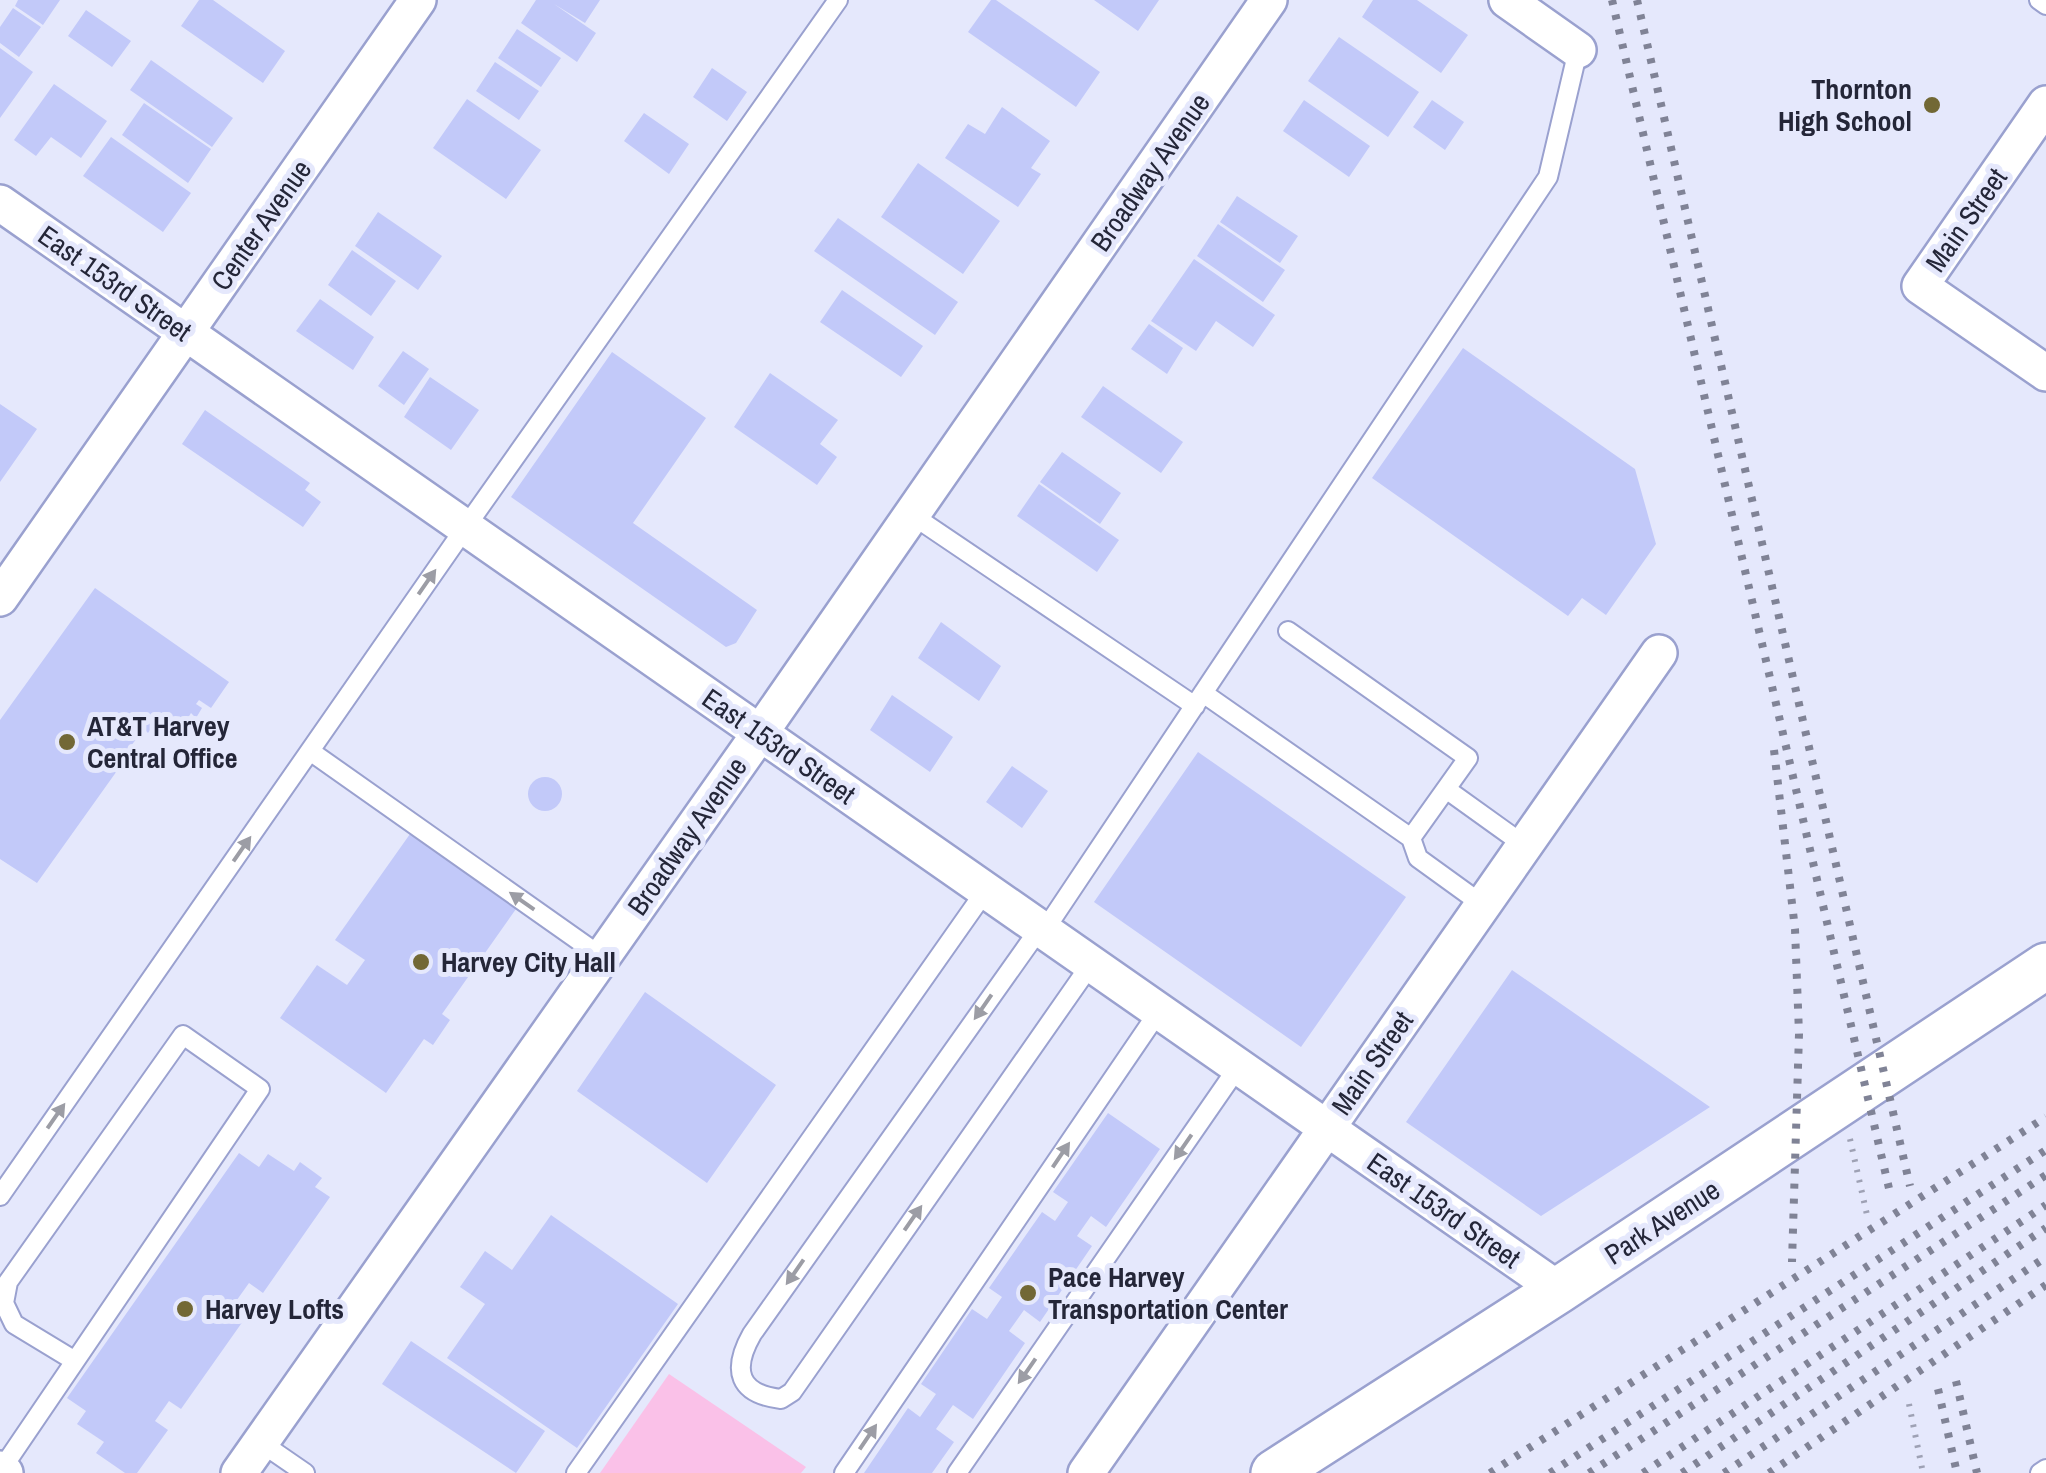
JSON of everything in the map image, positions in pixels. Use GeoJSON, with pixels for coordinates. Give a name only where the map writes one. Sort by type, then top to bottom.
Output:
{"type":"FeatureCollection","features":[{"type":"Feature","properties":{"kind":"street","name":"Center Avenue"},"geometry":{"type":"LineString","coordinates":[[0,598],[418,0]]}},
{"type":"Feature","properties":{"kind":"street","name":"Broadway Avenue"},"geometry":{"type":"LineString","coordinates":[[238,1473],[760,733],[1269,0]]}},
{"type":"Feature","properties":{"kind":"street"},"geometry":{"type":"LineString","coordinates":[[1508,0],[1578,50]]}},
{"type":"Feature","properties":{"kind":"street","name":"Main Street"},"geometry":{"type":"LineString","coordinates":[[2046,104],[1920,286],[2046,373]]}},
{"type":"Feature","properties":{"kind":"street","name":"East 153rd Street"},"geometry":{"type":"LineString","coordinates":[[0,203],[1559,1290]]}},
{"type":"Feature","properties":{"kind":"street","name":"Main Street"},"geometry":{"type":"LineString","coordinates":[[1086,1473],[1659,653]]}},
{"type":"Feature","properties":{"kind":"street","name":"Park Avenue"},"geometry":{"type":"LineString","coordinates":[[1274,1473],[1559,1290],[2046,966]]}},
{"type":"Feature","properties":{"kind":"lane"},"geometry":{"type":"LineString","coordinates":[[0,1196],[838,0]]}},
{"type":"Feature","properties":{"kind":"lane"},"geometry":{"type":"LineString","coordinates":[[2039,0],[2046,5]]}},
{"type":"Feature","properties":{"kind":"lane"},"geometry":{"type":"LineString","coordinates":[[1091,964],[792,1392],[781,1400],[761,1397],[748,1389],[741,1376],[742,1362],[752,1334],[1042,929],[1548,177],[1578,50]]}},
{"type":"Feature","properties":{"kind":"lane"},"geometry":{"type":"LineString","coordinates":[[912,515],[1411,838],[1418,858],[1483,904]]}},
{"type":"Feature","properties":{"kind":"lane"},"geometry":{"type":"LineString","coordinates":[[1288,631],[1468,758],[1411,838]]}},
{"type":"Feature","properties":{"kind":"lane"},"geometry":{"type":"LineString","coordinates":[[310,751],[602,958]]}},
{"type":"Feature","properties":{"kind":"lane"},"geometry":{"type":"LineString","coordinates":[[1446,789],[1524,845]]}},
{"type":"Feature","properties":{"kind":"lane"},"geometry":{"type":"LineString","coordinates":[[576,1473],[986,890]]}},
{"type":"Feature","properties":{"kind":"lane"},"geometry":{"type":"LineString","coordinates":[[844,1473],[1159,1011]]}},
{"type":"Feature","properties":{"kind":"lane"},"geometry":{"type":"LineString","coordinates":[[2,1471],[260,1089],[183,1035],[8,1282],[4,1303],[14,1324],[75,1362]]}},
{"type":"Feature","properties":{"kind":"lane"},"geometry":{"type":"LineString","coordinates":[[956,1473],[1238,1067]]}},
{"type":"Feature","properties":{"kind":"lane"},"geometry":{"type":"LineString","coordinates":[[260,1442],[305,1473]]}},
{"type":"Feature","properties":{"kind":"path"},"geometry":{"type":"LineString","coordinates":[[1842,1104],[1867,1214]]}},
{"type":"Feature","properties":{"kind":"path"},"geometry":{"type":"LineString","coordinates":[[1909,1404],[1923,1473]]}},
{"type":"Feature","properties":{"kind":"shaded area"},"geometry":{"type":"Polygon","coordinates":[[[669,1374],[806,1467],[801,1473],[600,1473],[669,1374]]]}},
{"type":"Feature","properties":{"kind":"building"},"geometry":{"type":"Polygon","coordinates":[[[18,0],[60,0],[43,25],[15,6],[18,0]]]}},
{"type":"Feature","properties":{"kind":"building"},"geometry":{"type":"Polygon","coordinates":[[[199,0],[213,0],[285,51],[263,83],[181,26],[199,0]]]}},
{"type":"Feature","properties":{"kind":"building"},"geometry":{"type":"Polygon","coordinates":[[[536,0],[600,0],[585,23],[554,4],[596,33],[577,62],[521,23],[536,0]]]}},
{"type":"Feature","properties":{"kind":"building"},"geometry":{"type":"Polygon","coordinates":[[[991,0],[1100,72],[1076,107],[968,32],[991,0]]]}},
{"type":"Feature","properties":{"kind":"building"},"geometry":{"type":"Polygon","coordinates":[[[1094,0],[1159,0],[1138,31],[1094,0]]]}},
{"type":"Feature","properties":{"kind":"building"},"geometry":{"type":"Polygon","coordinates":[[[1373,0],[1417,0],[1468,35],[1441,73],[1362,17],[1373,0]]]}},
{"type":"Feature","properties":{"kind":"building"},"geometry":{"type":"Polygon","coordinates":[[[13,8],[41,27],[19,57],[0,43],[0,27],[13,8]]]}},
{"type":"Feature","properties":{"kind":"building"},"geometry":{"type":"Polygon","coordinates":[[[86,10],[131,41],[112,67],[68,36],[86,10]]]}},
{"type":"Feature","properties":{"kind":"building"},"geometry":{"type":"Polygon","coordinates":[[[517,29],[561,58],[541,87],[498,58],[517,29]]]}},
{"type":"Feature","properties":{"kind":"building"},"geometry":{"type":"Polygon","coordinates":[[[1339,37],[1419,92],[1388,137],[1308,81],[1339,37]]]}},
{"type":"Feature","properties":{"kind":"building"},"geometry":{"type":"Polygon","coordinates":[[[0,48],[33,72],[0,118],[0,48]]]}},
{"type":"Feature","properties":{"kind":"building"},"geometry":{"type":"Polygon","coordinates":[[[151,60],[233,118],[212,147],[130,90],[151,60]]]}},
{"type":"Feature","properties":{"kind":"building"},"geometry":{"type":"Polygon","coordinates":[[[495,62],[539,91],[519,120],[476,91],[495,62]]]}},
{"type":"Feature","properties":{"kind":"building"},"geometry":{"type":"Polygon","coordinates":[[[712,68],[747,92],[727,121],[693,97],[712,68]]]}},
{"type":"Feature","properties":{"kind":"building"},"geometry":{"type":"Polygon","coordinates":[[[54,84],[107,121],[81,158],[51,137],[36,156],[14,140],[54,84]]]}},
{"type":"Feature","properties":{"kind":"building"},"geometry":{"type":"Polygon","coordinates":[[[467,99],[541,150],[506,199],[433,148],[467,99]]]}},
{"type":"Feature","properties":{"kind":"building"},"geometry":{"type":"Polygon","coordinates":[[[1304,100],[1370,146],[1349,177],[1283,131],[1304,100]]]}},
{"type":"Feature","properties":{"kind":"building"},"geometry":{"type":"Polygon","coordinates":[[[1432,100],[1464,122],[1445,150],[1413,127],[1432,100]]]}},
{"type":"Feature","properties":{"kind":"building"},"geometry":{"type":"Polygon","coordinates":[[[144,103],[211,149],[188,183],[122,135],[144,103]]]}},
{"type":"Feature","properties":{"kind":"building"},"geometry":{"type":"Polygon","coordinates":[[[1002,107],[1050,141],[1031,168],[1041,174],[1018,207],[945,158],[968,124],[985,134],[1002,107]]]}},
{"type":"Feature","properties":{"kind":"building"},"geometry":{"type":"Polygon","coordinates":[[[644,113],[689,144],[669,174],[624,141],[644,113]]]}},
{"type":"Feature","properties":{"kind":"building"},"geometry":{"type":"Polygon","coordinates":[[[111,137],[191,193],[163,232],[83,176],[111,137]]]}},
{"type":"Feature","properties":{"kind":"building"},"geometry":{"type":"Polygon","coordinates":[[[918,163],[1000,221],[963,274],[881,217],[918,163]]]}},
{"type":"Feature","properties":{"kind":"building"},"geometry":{"type":"Polygon","coordinates":[[[1237,196],[1298,236],[1280,263],[1220,222],[1237,196]]]}},
{"type":"Feature","properties":{"kind":"building"},"geometry":{"type":"Polygon","coordinates":[[[378,212],[442,256],[418,290],[355,246],[378,212]]]}},
{"type":"Feature","properties":{"kind":"building"},"geometry":{"type":"Polygon","coordinates":[[[838,218],[958,302],[935,335],[814,251],[838,218]]]}},
{"type":"Feature","properties":{"kind":"building"},"geometry":{"type":"Polygon","coordinates":[[[1218,224],[1285,270],[1263,302],[1197,256],[1218,224]]]}},
{"type":"Feature","properties":{"kind":"building"},"geometry":{"type":"Polygon","coordinates":[[[352,250],[396,281],[371,316],[328,285],[352,250]]]}},
{"type":"Feature","properties":{"kind":"building"},"geometry":{"type":"Polygon","coordinates":[[[1194,259],[1275,315],[1253,347],[1216,321],[1196,351],[1151,321],[1194,259]]]}},
{"type":"Feature","properties":{"kind":"building"},"geometry":{"type":"Polygon","coordinates":[[[842,290],[923,346],[901,377],[820,322],[842,290]]]}},
{"type":"Feature","properties":{"kind":"building"},"geometry":{"type":"Polygon","coordinates":[[[320,299],[374,337],[353,370],[296,331],[320,299]]]}},
{"type":"Feature","properties":{"kind":"building"},"geometry":{"type":"Polygon","coordinates":[[[1149,324],[1183,348],[1167,374],[1131,349],[1149,324]]]}},
{"type":"Feature","properties":{"kind":"building"},"geometry":{"type":"Polygon","coordinates":[[[1463,348],[1635,469],[1656,544],[1606,615],[1582,598],[1568,616],[1372,478],[1463,348]]]}},
{"type":"Feature","properties":{"kind":"building"},"geometry":{"type":"Polygon","coordinates":[[[403,351],[429,369],[404,405],[378,386],[403,351]]]}},
{"type":"Feature","properties":{"kind":"building"},"geometry":{"type":"Polygon","coordinates":[[[612,352],[706,418],[633,523],[757,610],[736,643],[726,647],[511,497],[612,352]]]}},
{"type":"Feature","properties":{"kind":"building"},"geometry":{"type":"Polygon","coordinates":[[[770,373],[838,420],[820,444],[837,457],[817,485],[734,427],[770,373]]]}},
{"type":"Feature","properties":{"kind":"building"},"geometry":{"type":"Polygon","coordinates":[[[430,377],[479,410],[451,450],[404,417],[430,377]]]}},
{"type":"Feature","properties":{"kind":"building"},"geometry":{"type":"Polygon","coordinates":[[[1103,386],[1183,442],[1161,473],[1081,417],[1103,386]]]}},
{"type":"Feature","properties":{"kind":"building"},"geometry":{"type":"Polygon","coordinates":[[[0,404],[37,429],[0,482],[0,404]]]}},
{"type":"Feature","properties":{"kind":"building"},"geometry":{"type":"Polygon","coordinates":[[[205,410],[310,483],[305,490],[321,502],[303,527],[182,444],[205,410]]]}},
{"type":"Feature","properties":{"kind":"building"},"geometry":{"type":"Polygon","coordinates":[[[1062,452],[1121,493],[1100,524],[1040,482],[1062,452]]]}},
{"type":"Feature","properties":{"kind":"building"},"geometry":{"type":"Polygon","coordinates":[[[1039,484],[1119,540],[1097,572],[1017,516],[1039,484]]]}},
{"type":"Feature","properties":{"kind":"building","name":"AT&T Harvey Central Office"},"geometry":{"type":"Polygon","coordinates":[[[95,588],[229,682],[211,708],[199,700],[196,704],[202,708],[196,718],[191,713],[181,729],[161,714],[148,733],[144,729],[127,751],[134,755],[124,772],[119,768],[37,883],[0,859],[0,720],[95,588]]]}},
{"type":"Feature","properties":{"kind":"building"},"geometry":{"type":"Polygon","coordinates":[[[941,622],[1001,666],[979,701],[918,658],[941,622]]]}},
{"type":"Feature","properties":{"kind":"building"},"geometry":{"type":"Polygon","coordinates":[[[892,695],[953,737],[930,772],[870,730],[892,695]]]}},
{"type":"Feature","properties":{"kind":"building"},"geometry":{"type":"Polygon","coordinates":[[[1198,752],[1406,897],[1301,1047],[1094,902],[1198,752]]]}},
{"type":"Feature","properties":{"kind":"building"},"geometry":{"type":"Polygon","coordinates":[[[1012,766],[1048,791],[1022,828],[986,802],[1012,766]]]}},
{"type":"Feature","properties":{"kind":"building"},"geometry":{"type":"Polygon","coordinates":[[[545,777],[557,782],[562,794],[557,806],[545,811],[533,806],[528,794],[533,782],[545,777]]]}},
{"type":"Feature","properties":{"kind":"building","name":"Harvey City Hall"},"geometry":{"type":"Polygon","coordinates":[[[410,834],[516,909],[442,1014],[450,1020],[433,1045],[424,1039],[386,1093],[280,1018],[317,965],[347,985],[365,960],[335,940],[410,834]]]}},
{"type":"Feature","properties":{"kind":"building"},"geometry":{"type":"Polygon","coordinates":[[[1512,970],[1710,1107],[1541,1216],[1406,1122],[1512,970]]]}},
{"type":"Feature","properties":{"kind":"building"},"geometry":{"type":"Polygon","coordinates":[[[645,992],[776,1085],[707,1183],[577,1091],[645,992]]]}},
{"type":"Feature","properties":{"kind":"building","name":"Pace Harvey Transportation Center"},"geometry":{"type":"Polygon","coordinates":[[[1108,1113],[1160,1149],[1106,1227],[1091,1216],[1077,1236],[1092,1246],[1040,1322],[1024,1310],[1009,1331],[1025,1343],[973,1419],[953,1405],[936,1429],[954,1442],[932,1473],[864,1473],[908,1408],[920,1417],[936,1394],[921,1384],[972,1309],[987,1319],[1002,1297],[989,1288],[1042,1212],[1055,1221],[1068,1202],[1053,1192],[1108,1113]]]}},
{"type":"Feature","properties":{"kind":"building","name":"Harvey Lofts"},"geometry":{"type":"Polygon","coordinates":[[[239,1153],[259,1167],[268,1154],[294,1171],[300,1162],[322,1178],[315,1187],[330,1197],[263,1293],[249,1283],[234,1304],[248,1314],[181,1409],[169,1401],[155,1421],[168,1430],[137,1473],[125,1473],[96,1453],[104,1442],[77,1424],[86,1411],[67,1398],[239,1153]]]}},
{"type":"Feature","properties":{"kind":"building"},"geometry":{"type":"Polygon","coordinates":[[[551,1215],[678,1304],[577,1448],[447,1358],[485,1304],[460,1287],[485,1251],[512,1270],[551,1215]]]}},
{"type":"Feature","properties":{"kind":"building"},"geometry":{"type":"Polygon","coordinates":[[[411,1341],[545,1431],[516,1473],[382,1384],[411,1341]]]}},
{"type":"Feature","properties":{"kind":"railway"},"geometry":{"type":"LineString","coordinates":[[1612,0],[1891,1197]]}},
{"type":"Feature","properties":{"kind":"railway"},"geometry":{"type":"LineString","coordinates":[[1637,0],[1910,1186]]}},
{"type":"Feature","properties":{"kind":"railway"},"geometry":{"type":"LineString","coordinates":[[1774,750],[1795,929],[1799,1034],[1792,1262]]}},
{"type":"Feature","properties":{"kind":"railway"},"geometry":{"type":"LineString","coordinates":[[1490,1473],[2046,1117]]}},
{"type":"Feature","properties":{"kind":"railway"},"geometry":{"type":"LineString","coordinates":[[1550,1473],[2046,1150]]}},
{"type":"Feature","properties":{"kind":"railway"},"geometry":{"type":"LineString","coordinates":[[1589,1473],[2046,1175]]}},
{"type":"Feature","properties":{"kind":"railway"},"geometry":{"type":"LineString","coordinates":[[1643,1473],[2046,1205]]}},
{"type":"Feature","properties":{"kind":"railway"},"geometry":{"type":"LineString","coordinates":[[1682,1473],[2046,1228]]}},
{"type":"Feature","properties":{"kind":"railway"},"geometry":{"type":"LineString","coordinates":[[1724,1473],[2046,1257]]}},
{"type":"Feature","properties":{"kind":"railway"},"geometry":{"type":"LineString","coordinates":[[1769,1473],[2046,1285]]}},
{"type":"Feature","properties":{"kind":"railway"},"geometry":{"type":"LineString","coordinates":[[1956,1381],[1977,1473]]}},
{"type":"Feature","properties":{"kind":"railway"},"geometry":{"type":"LineString","coordinates":[[1938,1389],[1957,1473]]}},
{"type":"Feature","properties":{"kind":"place","name":"Thornton High School"},"geometry":{"type":"Point","coordinates":[1932,105]}},
{"type":"Feature","properties":{"kind":"place","name":"AT&T Harvey Central Office"},"geometry":{"type":"Point","coordinates":[67,742]}},
{"type":"Feature","properties":{"kind":"place","name":"Harvey City Hall"},"geometry":{"type":"Point","coordinates":[421,962]}},
{"type":"Feature","properties":{"kind":"place","name":"Pace Harvey Transportation Center"},"geometry":{"type":"Point","coordinates":[1028,1293]}},
{"type":"Feature","properties":{"kind":"place","name":"Harvey Lofts"},"geometry":{"type":"Point","coordinates":[185,1309]}}]}
